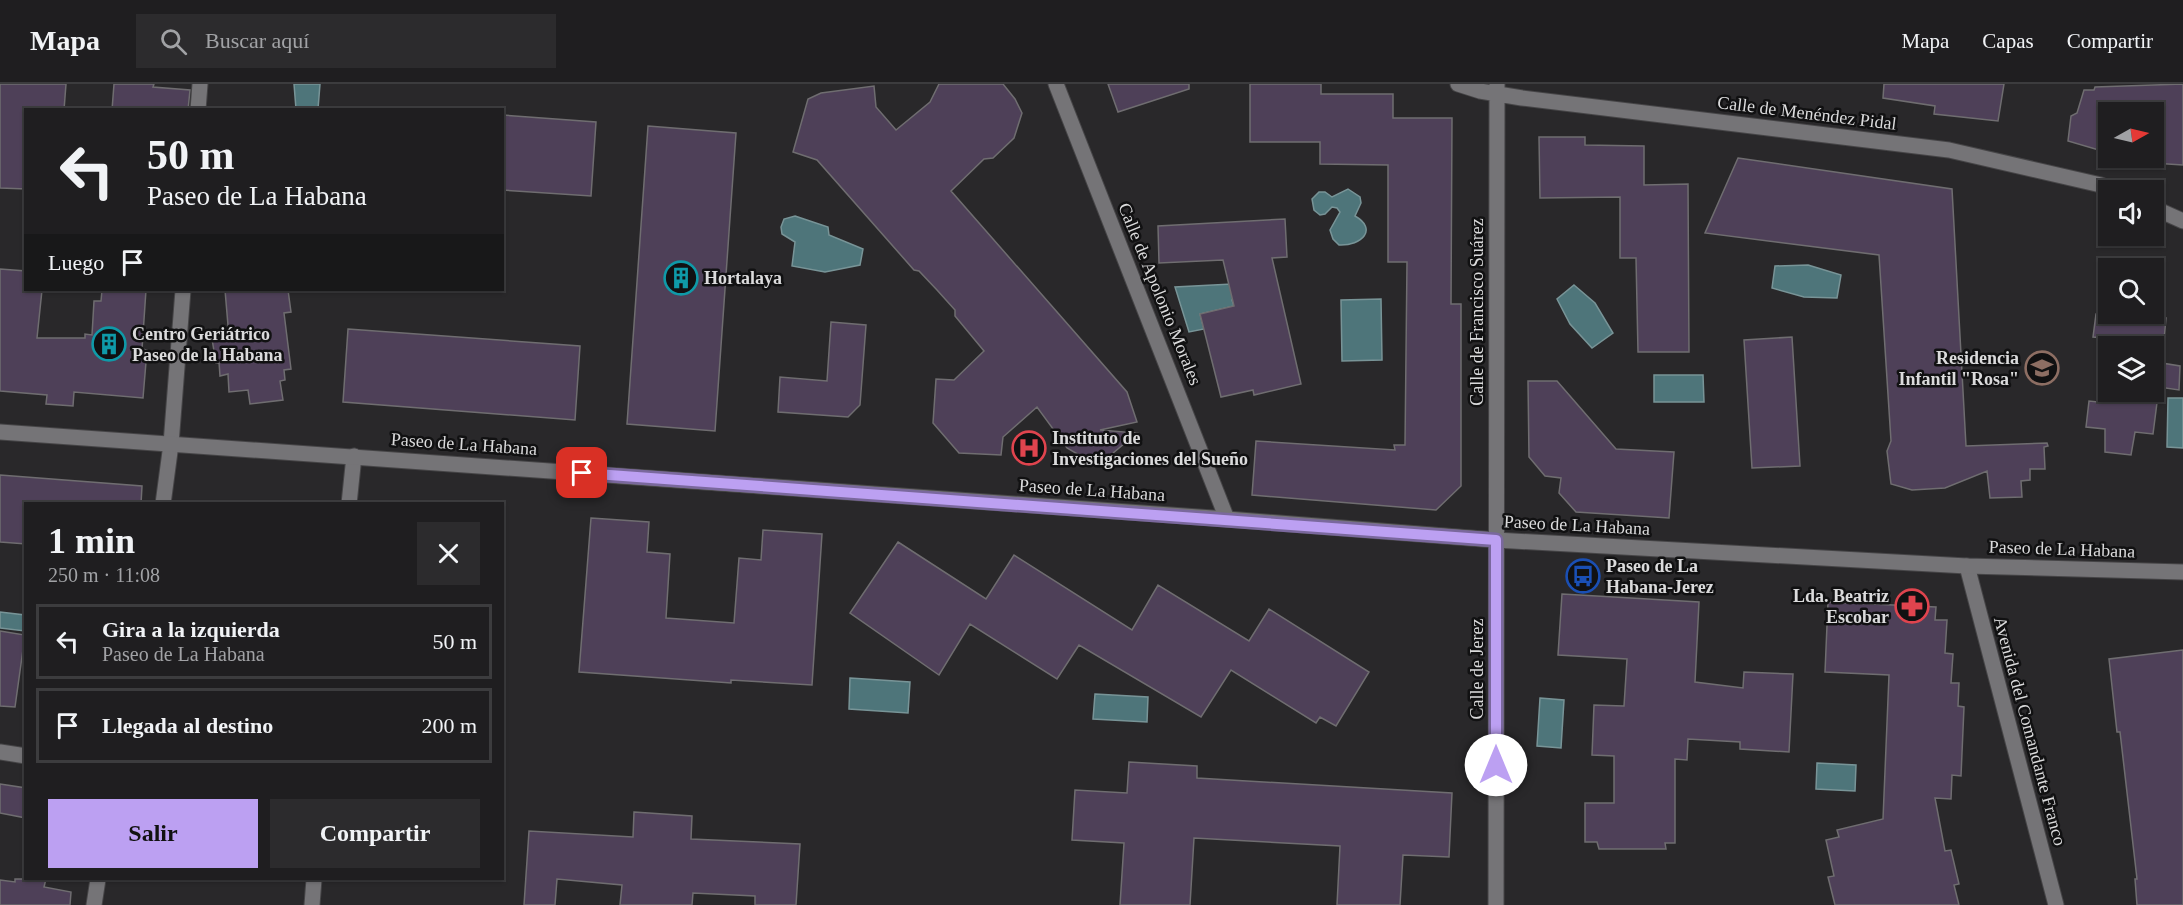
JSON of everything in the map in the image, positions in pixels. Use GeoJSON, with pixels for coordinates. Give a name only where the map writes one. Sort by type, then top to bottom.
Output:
{"type":"FeatureCollection","features":[{"type":"Feature","properties":{"kind":"street"},"geometry":{"type":"LineString","coordinates":[[198,108],[200,84]]}},
{"type":"Feature","properties":{"kind":"street","name":"Calle de Apolonio Morales"},"geometry":{"type":"LineString","coordinates":[[1056,84],[1227,519]]}},
{"type":"Feature","properties":{"kind":"street","name":"Calle de Menéndez Pidal"},"geometry":{"type":"LineString","coordinates":[[1458,84],[1949,150],[2098,184]]}},
{"type":"Feature","properties":{"kind":"street","name":"Calle de Francisco Suárez"},"geometry":{"type":"LineString","coordinates":[[1496,540],[1497,89]]}},
{"type":"Feature","properties":{"kind":"street"},"geometry":{"type":"LineString","coordinates":[[2164,212],[2183,221]]}},
{"type":"Feature","properties":{"kind":"street"},"geometry":{"type":"LineString","coordinates":[[163,502],[171,444],[183,291]]}},
{"type":"Feature","properties":{"kind":"street","name":"Paseo de La Habana"},"geometry":{"type":"LineString","coordinates":[[0,432],[1496,540],[1967,566],[2183,572]]}},
{"type":"Feature","properties":{"kind":"street"},"geometry":{"type":"LineString","coordinates":[[350,502],[354,456]]}},
{"type":"Feature","properties":{"kind":"street","name":"Calle de Jerez"},"geometry":{"type":"LineString","coordinates":[[1496,540],[1496,905]]}},
{"type":"Feature","properties":{"kind":"street","name":"Avenida del Comandante Franco"},"geometry":{"type":"LineString","coordinates":[[1967,566],[2056,905]]}},
{"type":"Feature","properties":{"kind":"street"},"geometry":{"type":"LineString","coordinates":[[0,752],[24,756]]}},
{"type":"Feature","properties":{"kind":"street"},"geometry":{"type":"LineString","coordinates":[[94,905],[98,880]]}},
{"type":"Feature","properties":{"kind":"street"},"geometry":{"type":"LineString","coordinates":[[312,905],[314,880]]}},
{"type":"Feature","properties":{"kind":"water"},"geometry":{"type":"Polygon","coordinates":[[[294,84],[320,84],[318,108],[296,108],[294,84]]]}},
{"type":"Feature","properties":{"kind":"water"},"geometry":{"type":"Polygon","coordinates":[[[1348,189],[1360,197],[1361,203],[1355,216],[1362,221],[1366,231],[1360,240],[1347,245],[1339,245],[1333,239],[1330,230],[1340,212],[1337,208],[1332,207],[1325,214],[1320,215],[1314,210],[1312,199],[1319,192],[1325,192],[1332,197],[1348,189]]]}},
{"type":"Feature","properties":{"kind":"water"},"geometry":{"type":"Polygon","coordinates":[[[795,216],[828,227],[829,235],[863,249],[860,265],[825,272],[792,266],[795,242],[782,234],[781,227],[784,219],[795,216]]]}},
{"type":"Feature","properties":{"kind":"water"},"geometry":{"type":"Polygon","coordinates":[[[1808,265],[1841,275],[1837,298],[1804,297],[1772,288],[1775,266],[1808,265]]]}},
{"type":"Feature","properties":{"kind":"water"},"geometry":{"type":"Polygon","coordinates":[[[1232,284],[1237,299],[1232,300],[1234,306],[1200,314],[1204,329],[1189,332],[1175,287],[1232,284]]]}},
{"type":"Feature","properties":{"kind":"water"},"geometry":{"type":"Polygon","coordinates":[[[1574,285],[1595,303],[1613,333],[1592,348],[1570,324],[1557,299],[1574,285]]]}},
{"type":"Feature","properties":{"kind":"water"},"geometry":{"type":"Polygon","coordinates":[[[1381,299],[1382,360],[1342,361],[1341,300],[1381,299]]]}},
{"type":"Feature","properties":{"kind":"water"},"geometry":{"type":"Polygon","coordinates":[[[1654,375],[1703,375],[1704,402],[1654,402],[1654,375]]]}},
{"type":"Feature","properties":{"kind":"water"},"geometry":{"type":"Polygon","coordinates":[[[2168,398],[2183,398],[2183,448],[2167,447],[2168,398]]]}},
{"type":"Feature","properties":{"kind":"water"},"geometry":{"type":"Polygon","coordinates":[[[0,612],[24,615],[24,631],[0,628],[0,612]]]}},
{"type":"Feature","properties":{"kind":"water"},"geometry":{"type":"Polygon","coordinates":[[[850,678],[910,682],[908,713],[849,709],[850,678]]]}},
{"type":"Feature","properties":{"kind":"water"},"geometry":{"type":"Polygon","coordinates":[[[1095,694],[1148,697],[1147,722],[1093,719],[1095,694]]]}},
{"type":"Feature","properties":{"kind":"water"},"geometry":{"type":"Polygon","coordinates":[[[1540,698],[1564,700],[1561,748],[1537,746],[1540,698]]]}},
{"type":"Feature","properties":{"kind":"water"},"geometry":{"type":"Polygon","coordinates":[[[1817,763],[1856,765],[1855,791],[1816,789],[1817,763]]]}},
{"type":"Feature","properties":{"kind":"building"},"geometry":{"type":"Polygon","coordinates":[[[0,84],[66,84],[64,108],[24,108],[24,189],[0,188],[0,84]]]}},
{"type":"Feature","properties":{"kind":"building"},"geometry":{"type":"Polygon","coordinates":[[[114,84],[154,84],[153,87],[190,90],[188,108],[112,108],[114,84]]]}},
{"type":"Feature","properties":{"kind":"building"},"geometry":{"type":"Polygon","coordinates":[[[939,84],[1003,84],[1015,99],[1022,113],[1014,138],[993,158],[984,159],[951,191],[1127,392],[1137,422],[1100,430],[1137,433],[1101,463],[1091,462],[1067,448],[1037,407],[1003,437],[1001,455],[959,453],[933,423],[936,379],[954,380],[984,351],[955,316],[955,310],[919,271],[914,270],[817,160],[793,152],[808,99],[821,93],[874,86],[876,107],[896,130],[930,102],[939,84]]]}},
{"type":"Feature","properties":{"kind":"building"},"geometry":{"type":"Polygon","coordinates":[[[1108,84],[1189,84],[1189,89],[1118,112],[1108,84]]]}},
{"type":"Feature","properties":{"kind":"building"},"geometry":{"type":"Polygon","coordinates":[[[1250,84],[1321,84],[1321,94],[1393,94],[1393,118],[1452,118],[1451,304],[1461,304],[1461,486],[1436,510],[1252,495],[1256,441],[1395,450],[1394,445],[1405,445],[1407,262],[1388,262],[1388,165],[1320,164],[1320,142],[1250,142],[1250,84]]]}},
{"type":"Feature","properties":{"kind":"building"},"geometry":{"type":"Polygon","coordinates":[[[1884,84],[2004,84],[1998,121],[1934,114],[1935,106],[1883,98],[1884,84]]]}},
{"type":"Feature","properties":{"kind":"building"},"geometry":{"type":"Polygon","coordinates":[[[2183,84],[2183,165],[2164,164],[2164,102],[2098,102],[2098,150],[2068,141],[2071,116],[2077,113],[2084,90],[2094,90],[2095,87],[2183,84]]]}},
{"type":"Feature","properties":{"kind":"building"},"geometry":{"type":"Polygon","coordinates":[[[504,115],[596,122],[591,196],[504,190],[504,115]]]}},
{"type":"Feature","properties":{"kind":"building","name":"Hortalaya"},"geometry":{"type":"Polygon","coordinates":[[[648,126],[736,133],[715,431],[627,424],[648,126]]]}},
{"type":"Feature","properties":{"kind":"building"},"geometry":{"type":"Polygon","coordinates":[[[1539,137],[1585,137],[1585,145],[1644,146],[1644,185],[1688,184],[1689,352],[1638,352],[1636,258],[1620,258],[1620,197],[1540,198],[1539,137]]]}},
{"type":"Feature","properties":{"kind":"building"},"geometry":{"type":"Polygon","coordinates":[[[1738,158],[1952,189],[1966,446],[2047,443],[2048,446],[2044,447],[2045,469],[2030,469],[2030,480],[2021,481],[2022,497],[1990,498],[1987,471],[1945,488],[1912,490],[1891,484],[1887,451],[1891,441],[1879,255],[1705,233],[1738,158]]]}},
{"type":"Feature","properties":{"kind":"building"},"geometry":{"type":"Polygon","coordinates":[[[1285,219],[1287,257],[1272,258],[1301,384],[1254,395],[1253,390],[1221,397],[1200,314],[1234,306],[1223,260],[1159,263],[1158,226],[1285,219]]]}},
{"type":"Feature","properties":{"kind":"building"},"geometry":{"type":"Polygon","coordinates":[[[0,269],[24,271],[24,291],[42,291],[37,338],[85,338],[85,334],[92,335],[94,301],[101,301],[102,291],[146,291],[142,349],[147,350],[143,398],[74,392],[73,406],[46,404],[47,395],[0,391],[0,269]]]}},
{"type":"Feature","properties":{"kind":"building"},"geometry":{"type":"Polygon","coordinates":[[[225,291],[288,291],[291,312],[284,313],[291,369],[284,370],[285,380],[280,381],[283,400],[250,404],[248,390],[229,392],[228,374],[220,376],[219,362],[216,363],[212,339],[229,337],[225,291]]]}},
{"type":"Feature","properties":{"kind":"building"},"geometry":{"type":"Polygon","coordinates":[[[2096,314],[2098,314],[2098,324],[2164,324],[2164,318],[2166,318],[2164,340],[2164,336],[2093,337],[2096,314]]]}},
{"type":"Feature","properties":{"kind":"building"},"geometry":{"type":"Polygon","coordinates":[[[831,322],[866,325],[860,405],[848,417],[778,412],[780,377],[827,381],[831,322]]]}},
{"type":"Feature","properties":{"kind":"building"},"geometry":{"type":"Polygon","coordinates":[[[348,329],[580,346],[575,420],[343,402],[348,329]]]}},
{"type":"Feature","properties":{"kind":"building"},"geometry":{"type":"Polygon","coordinates":[[[1792,337],[1800,466],[1752,468],[1744,340],[1792,337]]]}},
{"type":"Feature","properties":{"kind":"building"},"geometry":{"type":"Polygon","coordinates":[[[2164,363],[2180,366],[2179,390],[2164,388],[2164,363]]]}},
{"type":"Feature","properties":{"kind":"building"},"geometry":{"type":"Polygon","coordinates":[[[1528,381],[1557,381],[1616,449],[1674,452],[1669,518],[1576,512],[1559,493],[1561,478],[1545,476],[1529,457],[1528,381]]]}},
{"type":"Feature","properties":{"kind":"building"},"geometry":{"type":"Polygon","coordinates":[[[2089,401],[2157,402],[2153,434],[2135,432],[2131,455],[2105,452],[2105,429],[2086,427],[2089,401]]]}},
{"type":"Feature","properties":{"kind":"building"},"geometry":{"type":"Polygon","coordinates":[[[0,475],[142,486],[141,502],[24,502],[24,544],[0,542],[0,475]]]}},
{"type":"Feature","properties":{"kind":"building"},"geometry":{"type":"Polygon","coordinates":[[[591,518],[649,522],[647,552],[670,554],[666,618],[734,623],[739,558],[761,560],[763,530],[822,534],[812,685],[731,680],[731,683],[579,672],[591,518]]]}},
{"type":"Feature","properties":{"kind":"building"},"geometry":{"type":"Polygon","coordinates":[[[898,542],[986,599],[1014,555],[1132,630],[1158,585],[1249,641],[1269,609],[1369,672],[1336,726],[1320,717],[1316,723],[1231,670],[1201,717],[1079,645],[1057,679],[970,624],[939,675],[850,613],[898,542]]]}},
{"type":"Feature","properties":{"kind":"building"},"geometry":{"type":"Polygon","coordinates":[[[1562,594],[1699,602],[1695,682],[1743,688],[1744,672],[1793,674],[1789,752],[1740,749],[1740,742],[1688,739],[1687,760],[1675,759],[1675,843],[1665,843],[1666,849],[1599,849],[1597,842],[1585,842],[1585,803],[1614,803],[1614,756],[1592,755],[1594,705],[1624,706],[1627,659],[1558,655],[1562,594]]]}},
{"type":"Feature","properties":{"kind":"building"},"geometry":{"type":"Polygon","coordinates":[[[1828,602],[1936,607],[1935,620],[1947,620],[1945,653],[1953,654],[1951,683],[1959,683],[1958,706],[1964,707],[1961,776],[1952,775],[1951,799],[1935,798],[1945,851],[1951,850],[1959,884],[1954,885],[1959,905],[1835,905],[1828,877],[1834,876],[1826,840],[1839,837],[1837,830],[1883,819],[1889,675],[1825,672],[1828,602]]]}},
{"type":"Feature","properties":{"kind":"building"},"geometry":{"type":"Polygon","coordinates":[[[0,631],[24,635],[15,707],[0,706],[0,631]]]}},
{"type":"Feature","properties":{"kind":"building"},"geometry":{"type":"Polygon","coordinates":[[[2183,650],[2183,905],[2137,905],[2135,879],[2137,879],[2109,659],[2183,650]]]}},
{"type":"Feature","properties":{"kind":"building"},"geometry":{"type":"Polygon","coordinates":[[[1129,762],[1197,766],[1197,778],[1452,793],[1449,857],[1403,855],[1400,905],[1337,905],[1340,846],[1194,838],[1190,905],[1120,905],[1124,843],[1072,840],[1075,790],[1127,793],[1129,762]]]}},
{"type":"Feature","properties":{"kind":"building"},"geometry":{"type":"Polygon","coordinates":[[[0,784],[24,788],[24,818],[0,813],[0,784]]]}},
{"type":"Feature","properties":{"kind":"building"},"geometry":{"type":"Polygon","coordinates":[[[634,812],[692,816],[691,839],[800,844],[796,905],[755,905],[755,896],[693,893],[692,905],[620,905],[622,885],[557,879],[555,905],[524,905],[529,831],[633,837],[634,812]]]}},
{"type":"Feature","properties":{"kind":"building"},"geometry":{"type":"Polygon","coordinates":[[[15,879],[46,880],[44,887],[71,892],[70,905],[0,905],[0,880],[15,882],[15,879]]]}},
{"type":"Feature","properties":{"kind":"place","name":"Hortalaya"},"geometry":{"type":"Point","coordinates":[681,278]}},
{"type":"Feature","properties":{"kind":"place","name":"Centro Geriátrico Paseo de la Habana"},"geometry":{"type":"Point","coordinates":[109,344]}},
{"type":"Feature","properties":{"kind":"place","name":"Residencia Infantil \"Rosa\""},"geometry":{"type":"Point","coordinates":[2042,368]}},
{"type":"Feature","properties":{"kind":"place","name":"Instituto de Investigaciones del Sueño"},"geometry":{"type":"Point","coordinates":[1029,448]}},
{"type":"Feature","properties":{"kind":"place","name":"Paseo de La Habana-Jerez"},"geometry":{"type":"Point","coordinates":[1583,576]}},
{"type":"Feature","properties":{"kind":"place","name":"Lda. Beatriz Escobar"},"geometry":{"type":"Point","coordinates":[1912,606]}},
{"type":"Feature","properties":{"kind":"route"},"geometry":{"type":"LineString","coordinates":[[582,473],[1496,540],[1496,765]]}}]}
